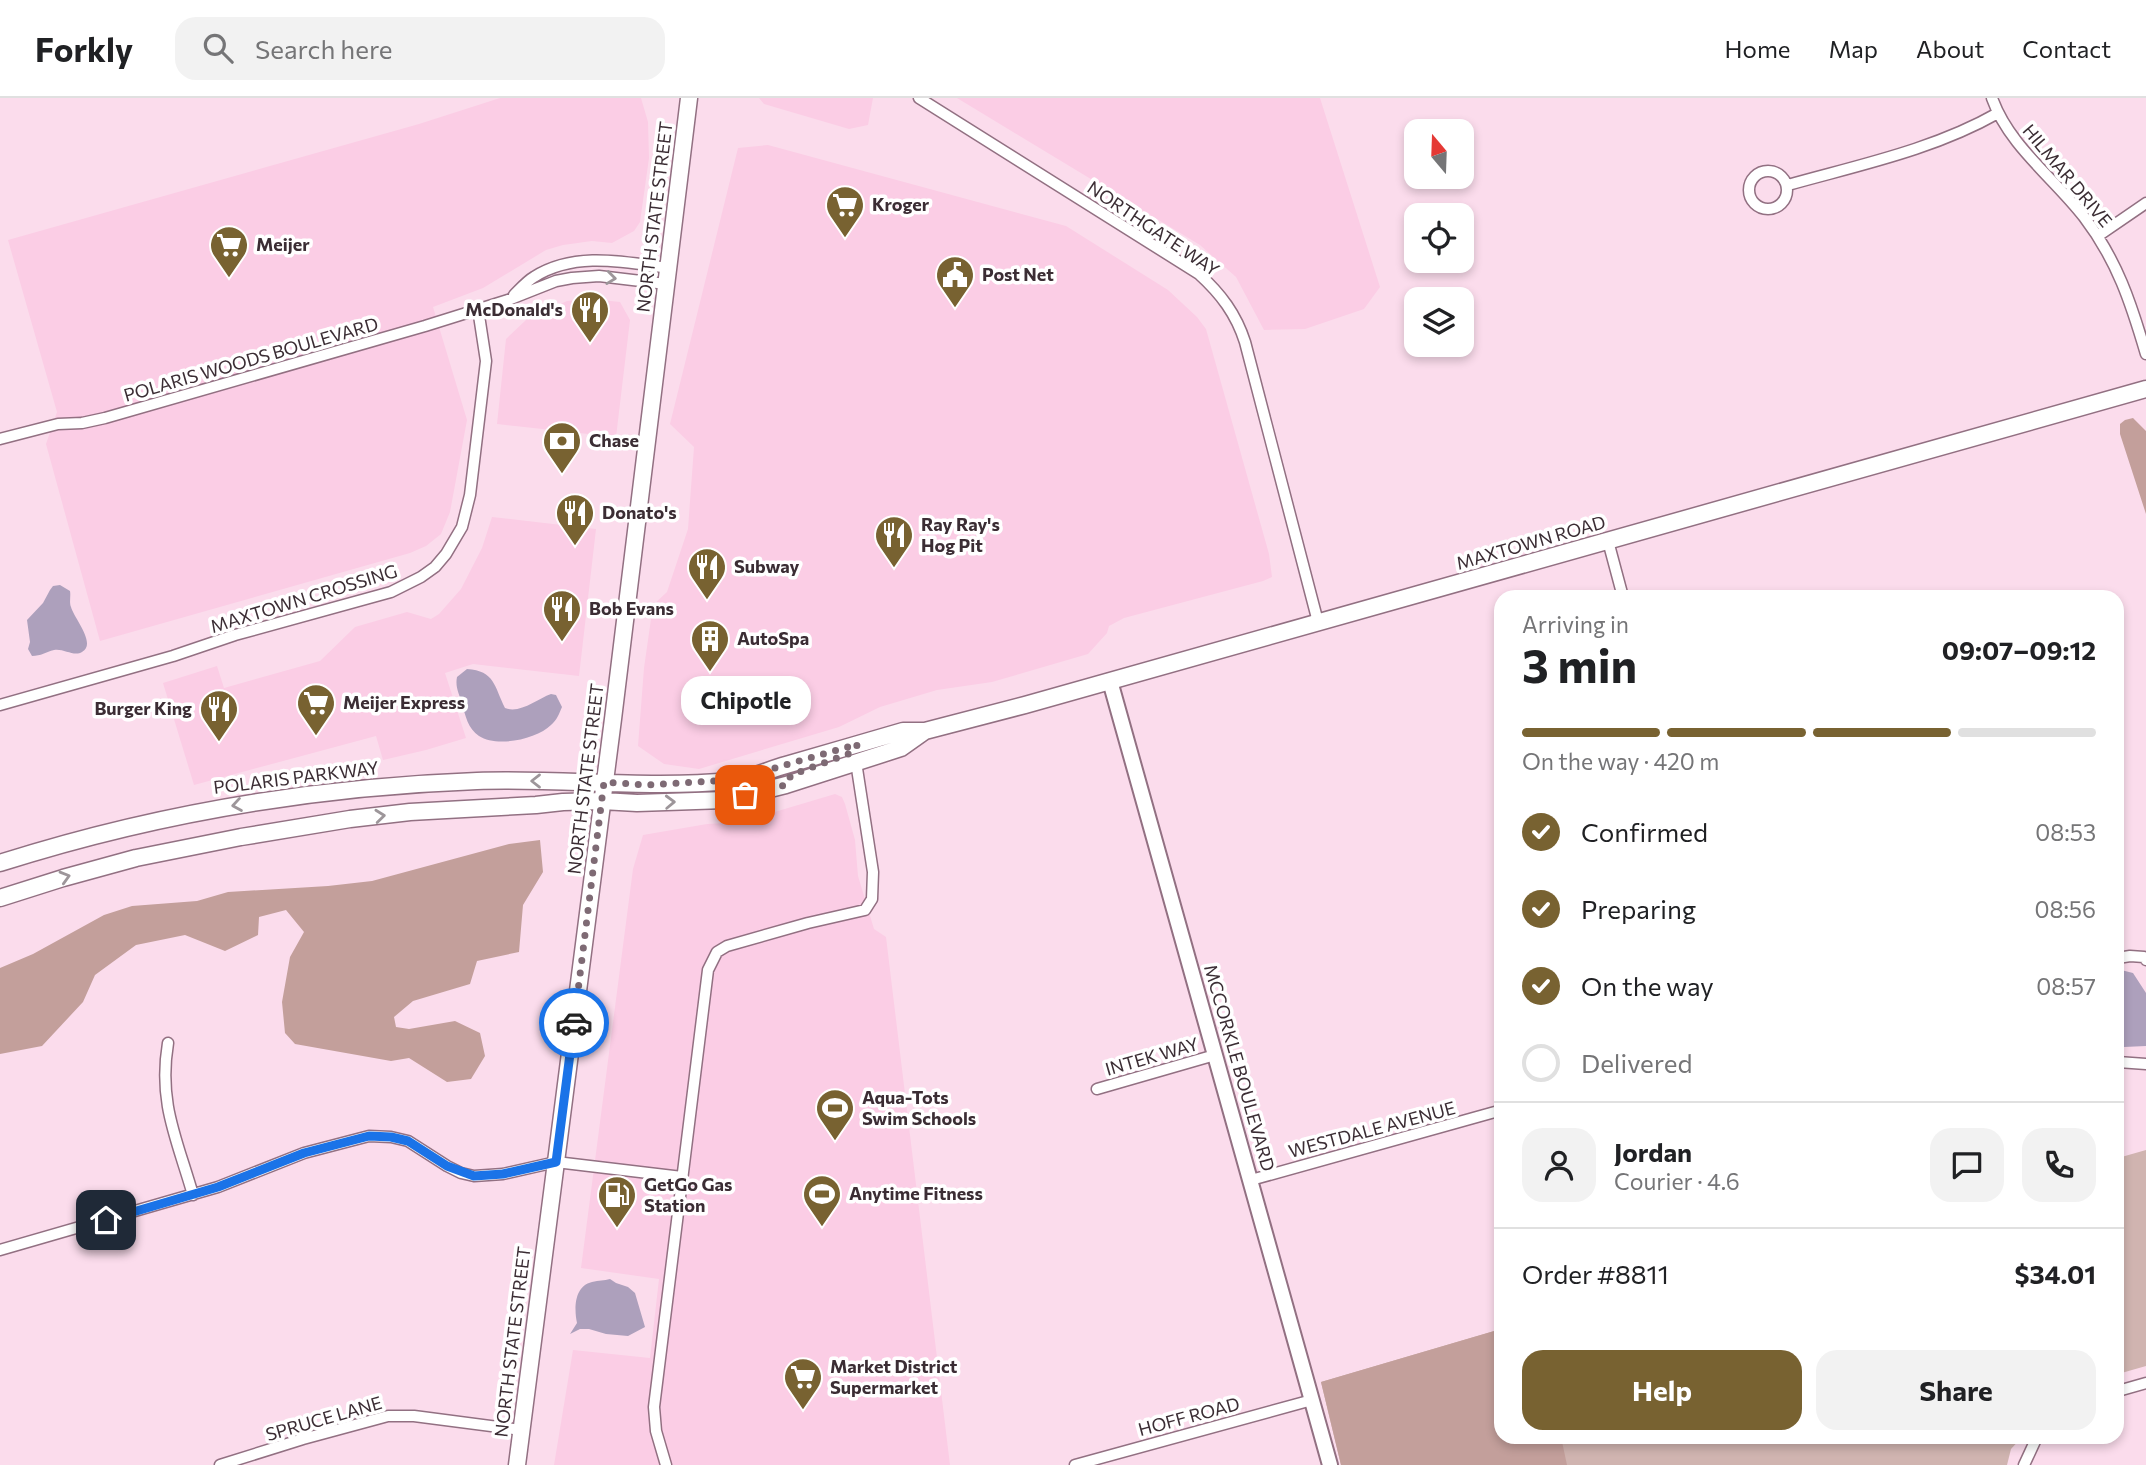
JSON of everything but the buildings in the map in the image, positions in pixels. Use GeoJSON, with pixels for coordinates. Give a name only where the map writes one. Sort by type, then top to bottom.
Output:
{"type":"FeatureCollection","features":[{"type":"Feature","properties":{"kind":"main road","name":"NORTH STATE STREET"},"geometry":{"type":"LineString","coordinates":[[517,1465],[689,98]]}},
{"type":"Feature","properties":{"kind":"main road","name":"MAXTOWN ROAD"},"geometry":{"type":"LineString","coordinates":[[604,782],[645,785],[733,780],[903,731],[925,731],[1110,681],[2146,389]]}},
{"type":"Feature","properties":{"kind":"main road","name":"MAXTOWN ROAD"},"geometry":{"type":"LineString","coordinates":[[602,801],[637,803],[725,800],[786,785],[901,748],[925,731]]}},
{"type":"Feature","properties":{"kind":"main road"},"geometry":{"type":"LineString","coordinates":[[786,785],[791,775],[851,753],[858,744]]}},
{"type":"Feature","properties":{"kind":"main road","name":"POLARIS PARKWAY"},"geometry":{"type":"LineString","coordinates":[[0,863],[97,835],[207,809],[337,790],[480,781],[604,782]]}},
{"type":"Feature","properties":{"kind":"main road"},"geometry":{"type":"LineString","coordinates":[[0,898],[136,858],[287,829],[410,812],[602,801]]}},
{"type":"Feature","properties":{"kind":"street","name":"NORTHGATE WAY"},"geometry":{"type":"LineString","coordinates":[[919,98],[1199,274],[1224,299],[1245,342],[1318,622]]}},
{"type":"Feature","properties":{"kind":"street","name":"HILMAR DRIVE"},"geometry":{"type":"LineString","coordinates":[[1992,98],[2016,141],[2063,192],[2098,236],[2116,266],[2127,292],[2146,354]]}},
{"type":"Feature","properties":{"kind":"street"},"geometry":{"type":"LineString","coordinates":[[1787,185],[1934,143],[1998,113]]}},
{"type":"Feature","properties":{"kind":"street"},"geometry":{"type":"LineString","coordinates":[[2098,236],[2146,203]]}},
{"type":"Feature","properties":{"kind":"street","name":"POLARIS WOODS BOULEVARD"},"geometry":{"type":"LineString","coordinates":[[508,300],[533,277],[555,267],[580,261],[604,260],[668,276]]}},
{"type":"Feature","properties":{"kind":"street","name":"POLARIS WOODS BOULEVARD"},"geometry":{"type":"LineString","coordinates":[[0,439],[58,424],[105,418],[508,300],[556,281],[599,276],[668,276]]}},
{"type":"Feature","properties":{"kind":"street","name":"MAXTOWN CROSSING"},"geometry":{"type":"LineString","coordinates":[[0,705],[391,592],[435,567],[462,527],[470,495],[486,361],[478,309]]}},
{"type":"Feature","properties":{"kind":"street"},"geometry":{"type":"LineString","coordinates":[[1608,541],[1621,590]]}},
{"type":"Feature","properties":{"kind":"street","name":"MCCORKLE BOULEVARD"},"geometry":{"type":"LineString","coordinates":[[1110,681],[1330,1465]]}},
{"type":"Feature","properties":{"kind":"street"},"geometry":{"type":"LineString","coordinates":[[666,1465],[656,1431],[653,1407],[708,970],[717,953],[727,946],[865,910],[872,899],[873,873],[856,762]]}},
{"type":"Feature","properties":{"kind":"street"},"geometry":{"type":"LineString","coordinates":[[2124,957],[2144,957],[2146,960]]}},
{"type":"Feature","properties":{"kind":"street"},"geometry":{"type":"LineString","coordinates":[[168,1043],[164,1074],[166,1105],[193,1195]]}},
{"type":"Feature","properties":{"kind":"street","name":"INTEK WAY"},"geometry":{"type":"LineString","coordinates":[[1097,1089],[1215,1055]]}},
{"type":"Feature","properties":{"kind":"street"},"geometry":{"type":"LineString","coordinates":[[2124,1063],[2146,1064]]}},
{"type":"Feature","properties":{"kind":"street","name":"WESTDALE AVENUE"},"geometry":{"type":"LineString","coordinates":[[1251,1180],[1494,1112]]}},
{"type":"Feature","properties":{"kind":"street"},"geometry":{"type":"LineString","coordinates":[[0,1250],[193,1195],[239,1180],[304,1153],[369,1136],[408,1141],[447,1166],[474,1176],[503,1174],[556,1162],[682,1177]]}},
{"type":"Feature","properties":{"kind":"street"},"geometry":{"type":"LineString","coordinates":[[2124,1389],[2146,1382]]}},
{"type":"Feature","properties":{"kind":"street","name":"HOFF ROAD"},"geometry":{"type":"LineString","coordinates":[[1075,1465],[1312,1399]]}},
{"type":"Feature","properties":{"kind":"street","name":"SPRUCE LANE"},"geometry":{"type":"LineString","coordinates":[[220,1465],[388,1416],[414,1416],[522,1430]]}},
{"type":"Feature","properties":{"kind":"street"},"geometry":{"type":"LineString","coordinates":[[2024,1465],[2034,1444]]}},
{"type":"Feature","properties":{"kind":"shaded area"},"geometry":{"type":"Polygon","coordinates":[[[500,98],[641,98],[648,122],[649,158],[640,222],[634,231],[612,243],[592,241],[546,250],[483,288],[433,307],[467,420],[450,512],[441,534],[426,546],[410,553],[100,641],[46,444],[57,412],[8,240],[419,124],[500,98]]]}},
{"type":"Feature","properties":{"kind":"shaded area"},"geometry":{"type":"Polygon","coordinates":[[[759,98],[873,98],[868,125],[849,129],[764,104],[759,98]]]}},
{"type":"Feature","properties":{"kind":"shaded area"},"geometry":{"type":"Polygon","coordinates":[[[957,98],[1320,98],[1380,287],[1364,309],[1305,329],[1264,330],[1236,277],[1200,245],[957,98]]]}},
{"type":"Feature","properties":{"kind":"shaded area"},"geometry":{"type":"Polygon","coordinates":[[[768,145],[1066,226],[1168,290],[1206,329],[1269,554],[1272,577],[1124,618],[1109,626],[1107,633],[1088,654],[992,682],[937,690],[880,707],[839,727],[699,769],[664,764],[638,746],[644,668],[653,605],[667,592],[688,529],[694,447],[670,424],[738,148],[768,145]]]}},
{"type":"Feature","properties":{"kind":"shaded area"},"geometry":{"type":"Polygon","coordinates":[[[592,299],[620,302],[630,320],[616,437],[497,424],[506,339],[526,320],[567,301],[592,299]]]}},
{"type":"Feature","properties":{"kind":"shaded area"},"geometry":{"type":"Polygon","coordinates":[[[2133,418],[2146,431],[2146,514],[2120,434],[2120,424],[2133,418]]]}},
{"type":"Feature","properties":{"kind":"shaded area"},"geometry":{"type":"Polygon","coordinates":[[[492,517],[596,529],[579,676],[473,664],[445,673],[466,738],[383,760],[376,736],[194,785],[163,683],[217,666],[224,688],[320,661],[355,627],[407,612],[431,619],[439,614],[461,589],[482,548],[492,517]]]}},
{"type":"Feature","properties":{"kind":"shaded area"},"geometry":{"type":"Polygon","coordinates":[[[60,585],[70,591],[70,605],[86,637],[86,648],[79,653],[57,650],[32,656],[28,649],[30,642],[27,620],[43,603],[53,586],[60,585]]]}},
{"type":"Feature","properties":{"kind":"shaded area"},"geometry":{"type":"Polygon","coordinates":[[[467,669],[488,676],[505,708],[517,709],[551,694],[556,695],[562,707],[558,717],[545,730],[527,738],[496,741],[479,736],[467,721],[457,687],[457,677],[467,669]]]}},
{"type":"Feature","properties":{"kind":"shaded area"},"geometry":{"type":"Polygon","coordinates":[[[835,794],[842,797],[845,804],[855,840],[858,876],[874,929],[886,937],[950,1465],[554,1465],[573,1350],[650,1358],[659,1279],[581,1268],[633,869],[643,835],[707,824],[741,822],[835,794]]]}},
{"type":"Feature","properties":{"kind":"shaded area"},"geometry":{"type":"Polygon","coordinates":[[[540,840],[543,872],[523,905],[519,952],[477,961],[470,984],[413,1001],[394,1017],[396,1027],[409,1029],[455,1021],[480,1033],[485,1056],[471,1079],[447,1082],[409,1058],[391,1061],[295,1044],[285,1033],[282,1002],[290,957],[304,932],[286,910],[259,917],[258,935],[225,951],[185,935],[136,945],[95,975],[83,1002],[42,1046],[0,1054],[0,968],[33,954],[104,915],[132,906],[197,901],[228,892],[372,881],[509,844],[540,840]]]}},
{"type":"Feature","properties":{"kind":"shaded area"},"geometry":{"type":"Polygon","coordinates":[[[2124,971],[2133,973],[2146,993],[2146,1046],[2124,1047],[2124,971]]]}},
{"type":"Feature","properties":{"kind":"shaded area"},"geometry":{"type":"Polygon","coordinates":[[[2146,1150],[2146,1366],[2124,1372],[2124,1156],[2146,1150]]]}},
{"type":"Feature","properties":{"kind":"shaded area"},"geometry":{"type":"Polygon","coordinates":[[[610,1279],[635,1293],[645,1327],[628,1336],[589,1329],[580,1329],[570,1334],[577,1323],[576,1305],[582,1288],[592,1282],[610,1279]]]}},
{"type":"Feature","properties":{"kind":"shaded area"},"geometry":{"type":"Polygon","coordinates":[[[1494,1331],[1494,1444],[2016,1444],[2011,1449],[2007,1465],[1341,1465],[1321,1382],[1494,1331]]]}},
{"type":"Feature","properties":{"kind":"shaded area"},"geometry":{"type":"Polygon","coordinates":[[[1494,1331],[1494,1444],[1562,1444],[1567,1465],[1341,1465],[1321,1382],[1494,1331]]]}},
{"type":"Feature","properties":{"kind":"way so far"},"geometry":{"type":"LineString","coordinates":[[574,1023],[604,782],[645,785],[733,780],[858,744],[851,753],[791,775],[786,785],[745,795]]}},
{"type":"Feature","properties":{"kind":"place","name":"Kroger"},"geometry":{"type":"Point","coordinates":[845,239]}},
{"type":"Feature","properties":{"kind":"place","name":"Meijer"},"geometry":{"type":"Point","coordinates":[229,279]}},
{"type":"Feature","properties":{"kind":"place","name":"Post Net"},"geometry":{"type":"Point","coordinates":[955,309]}},
{"type":"Feature","properties":{"kind":"place","name":"McDonald's"},"geometry":{"type":"Point","coordinates":[590,344]}},
{"type":"Feature","properties":{"kind":"place","name":"Chase"},"geometry":{"type":"Point","coordinates":[562,475]}},
{"type":"Feature","properties":{"kind":"place","name":"Donato's"},"geometry":{"type":"Point","coordinates":[575,547]}},
{"type":"Feature","properties":{"kind":"place","name":"Ray Ray's Hog Pit"},"geometry":{"type":"Point","coordinates":[894,569]}},
{"type":"Feature","properties":{"kind":"place","name":"Subway"},"geometry":{"type":"Point","coordinates":[707,601]}},
{"type":"Feature","properties":{"kind":"place","name":"Bob Evans"},"geometry":{"type":"Point","coordinates":[562,643]}},
{"type":"Feature","properties":{"kind":"place","name":"AutoSpa"},"geometry":{"type":"Point","coordinates":[710,673]}},
{"type":"Feature","properties":{"kind":"place","name":"Meijer Express"},"geometry":{"type":"Point","coordinates":[316,737]}},
{"type":"Feature","properties":{"kind":"place","name":"Burger King"},"geometry":{"type":"Point","coordinates":[219,743]}},
{"type":"Feature","properties":{"kind":"place","name":"Chipotle"},"geometry":{"type":"Point","coordinates":[745,795]}},
{"type":"Feature","properties":{"kind":"place","name":"Aqua-Tots Swim Schools"},"geometry":{"type":"Point","coordinates":[835,1142]}},
{"type":"Feature","properties":{"kind":"place","name":"Anytime Fitness"},"geometry":{"type":"Point","coordinates":[822,1228]}},
{"type":"Feature","properties":{"kind":"place","name":"GetGo Gas Station"},"geometry":{"type":"Point","coordinates":[617,1229]}},
{"type":"Feature","properties":{"kind":"place","name":"Market District Supermarket"},"geometry":{"type":"Point","coordinates":[803,1411]}},
{"type":"Feature","properties":{"kind":"route"},"geometry":{"type":"LineString","coordinates":[[106,1220],[218,1187],[304,1153],[369,1136],[400,1138],[447,1166],[481,1177],[556,1162],[574,1023]]}}]}
